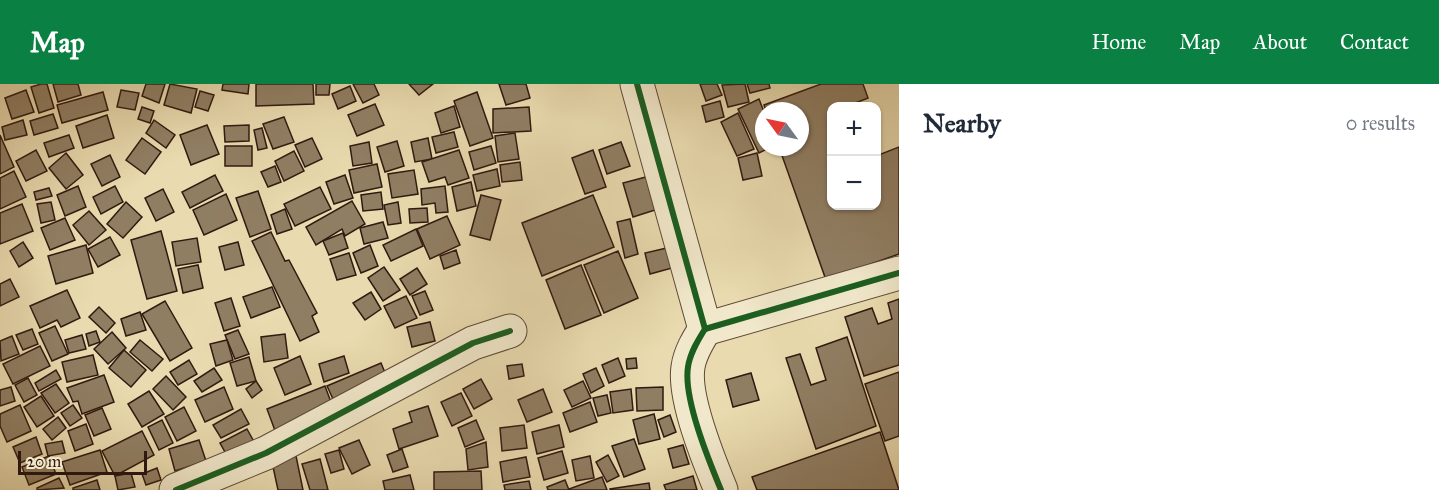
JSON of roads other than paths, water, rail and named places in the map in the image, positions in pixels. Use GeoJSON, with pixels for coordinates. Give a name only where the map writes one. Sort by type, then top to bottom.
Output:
{"type":"FeatureCollection","features":[{"type":"Feature","properties":{"kind":"street"},"geometry":{"type":"LineString","coordinates":[[637,84],[705,329]]}},
{"type":"Feature","properties":{"kind":"street"},"geometry":{"type":"LineString","coordinates":[[721,490],[692,405],[687,368],[695,346],[705,329],[899,273]]}},
{"type":"Feature","properties":{"kind":"street"},"geometry":{"type":"LineString","coordinates":[[176,490],[266,453],[473,343],[510,331]]}}]}
